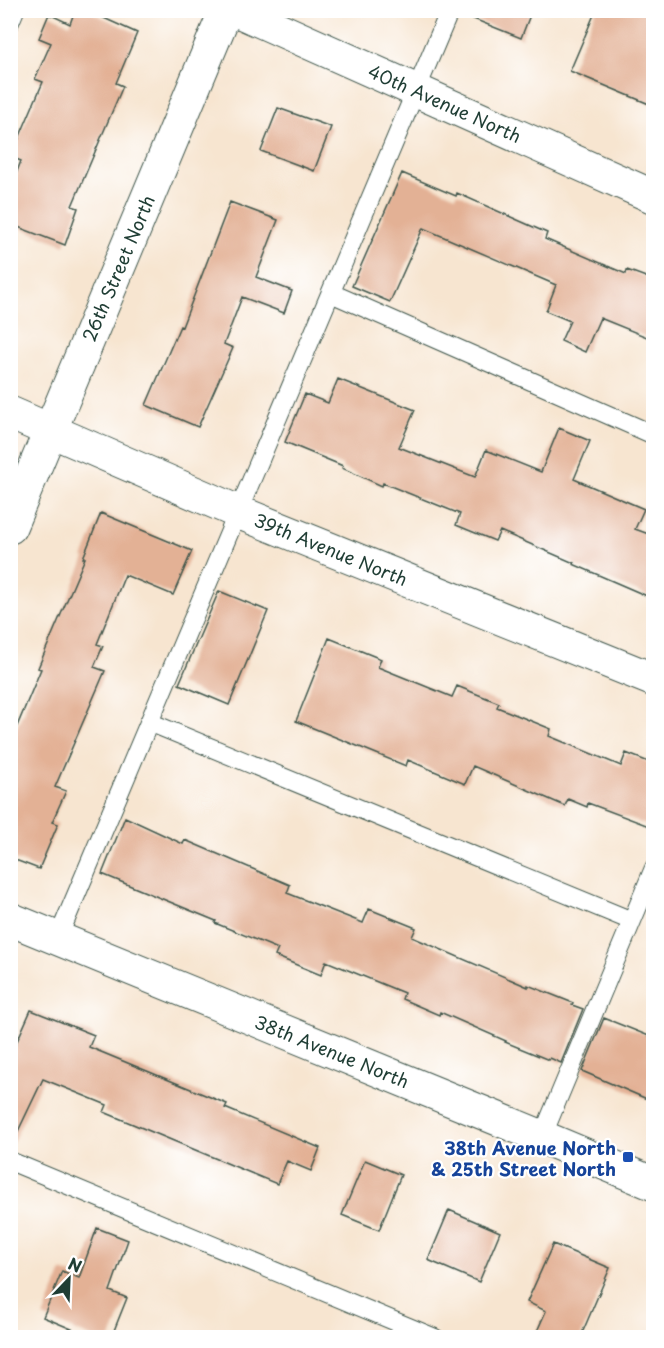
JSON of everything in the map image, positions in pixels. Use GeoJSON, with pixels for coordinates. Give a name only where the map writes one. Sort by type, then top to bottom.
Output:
{"type":"FeatureCollection","features":[{"type":"Feature","properties":{"kind":"street","name":"26th Street North"},"geometry":{"type":"LineString","coordinates":[[10,527],[226,10]]}},
{"type":"Feature","properties":{"kind":"street","name":"40th Avenue North"},"geometry":{"type":"LineString","coordinates":[[236,10],[654,197]]}},
{"type":"Feature","properties":{"kind":"street","name":"39th Avenue North"},"geometry":{"type":"LineString","coordinates":[[10,413],[238,512],[654,681]]}},
{"type":"Feature","properties":{"kind":"street","name":"38th Avenue North"},"geometry":{"type":"LineString","coordinates":[[10,919],[654,1184]]}},
{"type":"Feature","properties":{"kind":"lane"},"geometry":{"type":"LineString","coordinates":[[10,22],[15,10]]}},
{"type":"Feature","properties":{"kind":"lane"},"geometry":{"type":"LineString","coordinates":[[58,938],[450,10]]}},
{"type":"Feature","properties":{"kind":"lane"},"geometry":{"type":"LineString","coordinates":[[331,293],[654,435]]}},
{"type":"Feature","properties":{"kind":"lane"},"geometry":{"type":"LineString","coordinates":[[149,722],[632,921]]}},
{"type":"Feature","properties":{"kind":"lane"},"geometry":{"type":"LineString","coordinates":[[542,1137],[654,868]]}},
{"type":"Feature","properties":{"kind":"lane"},"geometry":{"type":"LineString","coordinates":[[10,1161],[435,1338]]}},
{"type":"Feature","properties":{"kind":"building"},"geometry":{"type":"Polygon","coordinates":[[[75,10],[86,10],[137,33],[116,83],[123,86],[72,206],[78,208],[65,245],[10,224],[10,190],[21,161],[11,157],[43,82],[35,79],[51,43],[39,38],[49,14],[70,24],[75,10]]]}},
{"type":"Feature","properties":{"kind":"building"},"geometry":{"type":"Polygon","coordinates":[[[461,10],[532,10],[521,38],[461,14],[461,10]]]}},
{"type":"Feature","properties":{"kind":"building"},"geometry":{"type":"Polygon","coordinates":[[[596,10],[654,10],[654,106],[570,71],[596,10]]]}},
{"type":"Feature","properties":{"kind":"building"},"geometry":{"type":"Polygon","coordinates":[[[278,108],[331,127],[314,171],[261,151],[278,108]]]}},
{"type":"Feature","properties":{"kind":"building"},"geometry":{"type":"Polygon","coordinates":[[[402,173],[456,196],[457,193],[547,233],[545,239],[626,274],[627,270],[654,280],[654,340],[600,318],[585,352],[561,341],[570,321],[546,311],[556,285],[423,228],[390,302],[352,286],[402,173]]]}},
{"type":"Feature","properties":{"kind":"building"},"geometry":{"type":"Polygon","coordinates":[[[230,202],[278,220],[256,277],[292,291],[284,313],[242,297],[224,344],[233,348],[198,427],[146,405],[180,326],[182,327],[230,202]]]}},
{"type":"Feature","properties":{"kind":"building"},"geometry":{"type":"Polygon","coordinates":[[[338,379],[415,410],[399,447],[475,477],[486,450],[541,472],[559,428],[590,441],[574,479],[644,509],[635,529],[654,536],[654,599],[500,531],[495,541],[456,525],[460,514],[383,483],[382,486],[342,468],[343,466],[285,442],[305,394],[328,403],[338,379]]]}},
{"type":"Feature","properties":{"kind":"building"},"geometry":{"type":"Polygon","coordinates":[[[101,513],[192,551],[173,595],[125,575],[97,644],[103,646],[94,667],[105,671],[55,787],[66,791],[52,822],[58,824],[39,869],[10,858],[10,743],[101,513]]]}},
{"type":"Feature","properties":{"kind":"building"},"geometry":{"type":"Polygon","coordinates":[[[219,591],[268,611],[229,705],[179,684],[219,591]]]}},
{"type":"Feature","properties":{"kind":"building"},"geometry":{"type":"Polygon","coordinates":[[[329,638],[381,659],[378,667],[452,697],[457,686],[499,703],[497,707],[551,729],[549,736],[621,766],[626,753],[654,764],[654,828],[588,803],[587,807],[568,799],[565,806],[473,766],[465,784],[408,760],[406,766],[296,721],[329,638]]]}},
{"type":"Feature","properties":{"kind":"building"},"geometry":{"type":"Polygon","coordinates":[[[125,817],[183,844],[185,840],[290,885],[287,893],[363,923],[369,909],[416,928],[412,937],[528,987],[528,985],[573,1003],[572,1005],[583,1009],[561,1063],[505,1042],[440,1012],[439,1015],[402,999],[404,993],[326,961],[321,975],[275,956],[278,949],[102,874],[125,817]]]}},
{"type":"Feature","properties":{"kind":"building"},"geometry":{"type":"Polygon","coordinates":[[[31,1010],[94,1035],[89,1047],[227,1104],[225,1108],[320,1148],[311,1171],[287,1161],[277,1184],[104,1112],[107,1105],[43,1079],[10,1148],[10,1057],[31,1010]]]}},
{"type":"Feature","properties":{"kind":"building"},"geometry":{"type":"Polygon","coordinates":[[[604,1018],[654,1038],[654,1102],[582,1071],[604,1018]]]}},
{"type":"Feature","properties":{"kind":"building"},"geometry":{"type":"Polygon","coordinates":[[[365,1160],[401,1175],[379,1230],[342,1215],[365,1160]]]}},
{"type":"Feature","properties":{"kind":"building"},"geometry":{"type":"Polygon","coordinates":[[[449,1210],[500,1232],[479,1282],[428,1260],[449,1210]]]}},
{"type":"Feature","properties":{"kind":"building"},"geometry":{"type":"Polygon","coordinates":[[[97,1228],[128,1240],[110,1291],[127,1298],[111,1338],[93,1338],[43,1317],[62,1271],[79,1278],[97,1228]]]}},
{"type":"Feature","properties":{"kind":"building"},"geometry":{"type":"Polygon","coordinates":[[[553,1244],[610,1268],[580,1338],[534,1338],[546,1311],[527,1302],[553,1244]]]}},
{"type":"Feature","properties":{"kind":"place","name":"38th Avenue North & 25th Street North"},"geometry":{"type":"Point","coordinates":[628,1157]}}]}
